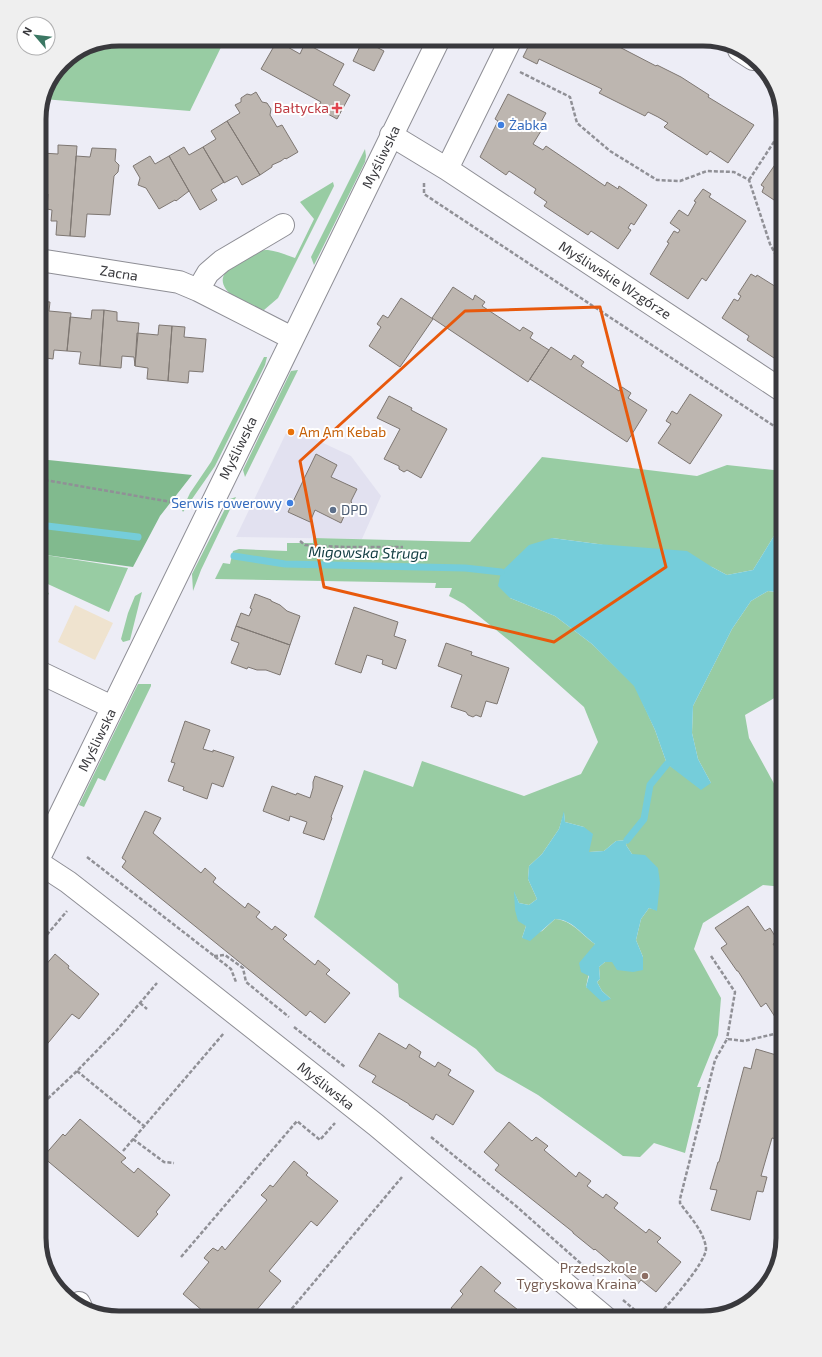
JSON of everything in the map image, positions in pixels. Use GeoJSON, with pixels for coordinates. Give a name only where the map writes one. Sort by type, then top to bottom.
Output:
{"type":"FeatureCollection","features":[{"type":"Feature","properties":{"kind":"street","name":"Myśliwska"},"geometry":{"type":"LineString","coordinates":[[46,844],[436,46]]}},
{"type":"Feature","properties":{"kind":"street"},"geometry":{"type":"LineString","coordinates":[[447,169],[508,46]]}},
{"type":"Feature","properties":{"kind":"street","name":"Myśliwskie Wzgórze"},"geometry":{"type":"LineString","coordinates":[[391,135],[447,169],[776,386]]}},
{"type":"Feature","properties":{"kind":"street"},"geometry":{"type":"LineString","coordinates":[[198,290],[208,273],[222,261],[284,225]]}},
{"type":"Feature","properties":{"kind":"street","name":"Zacna"},"geometry":{"type":"LineString","coordinates":[[46,261],[179,282],[198,290],[292,338]]}},
{"type":"Feature","properties":{"kind":"street"},"geometry":{"type":"LineString","coordinates":[[46,675],[112,707]]}},
{"type":"Feature","properties":{"kind":"street","name":"Myśliwska"},"geometry":{"type":"LineString","coordinates":[[46,868],[68,882],[133,932],[376,1125],[598,1311]]}},
{"type":"Feature","properties":{"kind":"path"},"geometry":{"type":"LineString","coordinates":[[500,61],[570,97],[577,122],[610,152],[657,180],[680,181],[707,171],[734,172],[749,180],[770,244],[776,255]]}},
{"type":"Feature","properties":{"kind":"path"},"geometry":{"type":"LineString","coordinates":[[749,180],[776,139]]}},
{"type":"Feature","properties":{"kind":"path"},"geometry":{"type":"LineString","coordinates":[[424,176],[424,194],[776,427]]}},
{"type":"Feature","properties":{"kind":"path"},"geometry":{"type":"LineString","coordinates":[[46,480],[177,503]]}},
{"type":"Feature","properties":{"kind":"path"},"geometry":{"type":"LineString","coordinates":[[300,542],[305,545],[345,547],[403,547]]}},
{"type":"Feature","properties":{"kind":"path"},"geometry":{"type":"LineString","coordinates":[[87,857],[231,969],[236,982]]}},
{"type":"Feature","properties":{"kind":"path"},"geometry":{"type":"LineString","coordinates":[[46,936],[68,910]]}},
{"type":"Feature","properties":{"kind":"path"},"geometry":{"type":"LineString","coordinates":[[214,956],[225,955],[243,968],[246,982],[290,1016]]}},
{"type":"Feature","properties":{"kind":"path"},"geometry":{"type":"LineString","coordinates":[[662,1311],[696,1270],[704,1258],[706,1249],[702,1234],[680,1203],[680,1199],[715,1060],[727,1039],[735,992],[711,956]]}},
{"type":"Feature","properties":{"kind":"path"},"geometry":{"type":"LineString","coordinates":[[46,1100],[117,1030],[159,980]]}},
{"type":"Feature","properties":{"kind":"path"},"geometry":{"type":"LineString","coordinates":[[140,1003],[147,1009]]}},
{"type":"Feature","properties":{"kind":"path"},"geometry":{"type":"LineString","coordinates":[[123,1151],[224,1033]]}},
{"type":"Feature","properties":{"kind":"path"},"geometry":{"type":"LineString","coordinates":[[727,1039],[744,1041],[776,1034]]}},
{"type":"Feature","properties":{"kind":"path"},"geometry":{"type":"LineString","coordinates":[[77,1071],[144,1126]]}},
{"type":"Feature","properties":{"kind":"path"},"geometry":{"type":"LineString","coordinates":[[181,1257],[297,1121],[320,1140],[335,1122]]}},
{"type":"Feature","properties":{"kind":"path"},"geometry":{"type":"LineString","coordinates":[[133,1139],[164,1162],[174,1163]]}},
{"type":"Feature","properties":{"kind":"path"},"geometry":{"type":"LineString","coordinates":[[290,1311],[405,1174]]}},
{"type":"Feature","properties":{"kind":"highlighted area"},"geometry":{"type":"Polygon","coordinates":[[[600,307],[666,567],[554,642],[324,587],[300,461],[465,311],[600,307]]]}},
{"type":"Feature","properties":{"kind":"shaded area"},"geometry":{"type":"Polygon","coordinates":[[[289,427],[351,456],[381,496],[362,539],[236,537],[289,427]]]}},
{"type":"Feature","properties":{"kind":"shaded area"},"geometry":{"type":"Polygon","coordinates":[[[75,605],[113,623],[95,660],[58,642],[75,605]]]}},
{"type":"Feature","properties":{"kind":"green space"},"geometry":{"type":"Polygon","coordinates":[[[222,46],[190,111],[48,99],[58,78],[67,67],[78,58],[105,47],[222,46]]]}},
{"type":"Feature","properties":{"kind":"green space"},"geometry":{"type":"Polygon","coordinates":[[[365,149],[365,162],[314,265],[311,257],[365,149]]]}},
{"type":"Feature","properties":{"kind":"green space"},"geometry":{"type":"Polygon","coordinates":[[[333,182],[334,186],[278,298],[264,310],[251,306],[235,298],[224,286],[223,280],[226,271],[254,253],[264,250],[278,252],[295,258],[314,219],[300,202],[333,182]]]}},
{"type":"Feature","properties":{"kind":"green space"},"geometry":{"type":"Polygon","coordinates":[[[264,357],[267,357],[265,365],[215,466],[183,512],[182,510],[190,493],[211,462],[264,357]]]}},
{"type":"Feature","properties":{"kind":"green space"},"geometry":{"type":"Polygon","coordinates":[[[298,370],[245,477],[243,470],[291,371],[298,370]]]}},
{"type":"Feature","properties":{"kind":"green space"},"geometry":{"type":"Polygon","coordinates":[[[542,457],[697,476],[727,465],[776,470],[776,533],[753,570],[727,575],[712,567],[598,544],[552,538],[510,598],[555,616],[592,644],[635,686],[655,730],[667,764],[678,771],[711,783],[698,759],[692,733],[693,706],[732,629],[751,601],[768,591],[776,592],[776,697],[745,715],[749,738],[776,787],[776,886],[763,885],[703,923],[694,949],[721,998],[718,1035],[697,1087],[701,1087],[685,1153],[654,1143],[640,1157],[623,1156],[538,1095],[496,1071],[476,1049],[399,997],[398,984],[314,917],[364,770],[413,787],[422,761],[524,796],[581,774],[598,742],[584,707],[511,642],[464,604],[449,596],[452,588],[435,588],[436,583],[215,579],[223,563],[230,564],[233,551],[239,549],[287,551],[287,543],[313,543],[313,538],[470,542],[542,457]],[[564,813],[559,829],[542,854],[529,866],[528,879],[537,899],[529,905],[519,903],[514,892],[526,926],[522,938],[542,931],[555,919],[572,925],[595,944],[586,987],[611,999],[602,991],[597,982],[600,979],[599,967],[605,962],[643,957],[636,940],[641,919],[649,908],[657,910],[632,854],[626,845],[627,840],[616,841],[604,851],[589,852],[584,827],[565,822],[564,813]]]}},
{"type":"Feature","properties":{"kind":"green space"},"geometry":{"type":"Polygon","coordinates":[[[46,460],[192,475],[160,516],[133,567],[46,555],[46,460]]]}},
{"type":"Feature","properties":{"kind":"green space"},"geometry":{"type":"Polygon","coordinates":[[[236,497],[201,570],[193,591],[192,574],[230,499],[236,497]]]}},
{"type":"Feature","properties":{"kind":"green space"},"geometry":{"type":"Polygon","coordinates":[[[46,555],[128,568],[109,612],[46,583],[46,555]]]}},
{"type":"Feature","properties":{"kind":"green space"},"geometry":{"type":"Polygon","coordinates":[[[46,592],[49,593],[46,600],[46,592]]]}},
{"type":"Feature","properties":{"kind":"green space"},"geometry":{"type":"Polygon","coordinates":[[[142,592],[130,640],[123,642],[121,639],[128,613],[135,596],[142,592]]]}},
{"type":"Feature","properties":{"kind":"green space"},"geometry":{"type":"Polygon","coordinates":[[[138,684],[151,684],[151,686],[105,781],[98,778],[84,807],[79,805],[138,684]]]}},
{"type":"Feature","properties":{"kind":"water"},"geometry":{"type":"Polygon","coordinates":[[[776,533],[776,592],[768,591],[751,601],[732,629],[693,706],[692,733],[698,759],[711,783],[701,790],[667,764],[655,730],[634,686],[592,644],[555,616],[510,598],[498,586],[501,572],[529,545],[552,538],[598,544],[687,551],[727,575],[753,570],[776,533]]]}},
{"type":"Feature","properties":{"kind":"water"},"geometry":{"type":"Polygon","coordinates":[[[564,811],[565,822],[584,827],[593,834],[589,852],[604,851],[616,841],[627,840],[626,845],[632,854],[645,855],[658,868],[660,883],[657,911],[649,908],[641,919],[636,940],[643,957],[643,970],[633,972],[617,970],[612,962],[605,962],[599,967],[600,979],[597,982],[602,991],[611,999],[602,1002],[586,987],[589,976],[581,972],[579,963],[595,944],[572,925],[555,919],[530,941],[522,938],[526,926],[518,921],[515,910],[514,891],[519,903],[529,905],[537,899],[528,879],[529,866],[542,854],[559,829],[564,811]]]}},
{"type":"Feature","properties":{"kind":"building"},"geometry":{"type":"Polygon","coordinates":[[[274,46],[286,46],[300,54],[304,46],[311,46],[344,64],[333,85],[350,95],[337,119],[317,108],[321,102],[261,69],[274,46]]]}},
{"type":"Feature","properties":{"kind":"building"},"geometry":{"type":"Polygon","coordinates":[[[360,46],[374,46],[384,51],[374,71],[353,61],[360,46]]]}},
{"type":"Feature","properties":{"kind":"building"},"geometry":{"type":"Polygon","coordinates":[[[528,46],[617,46],[681,77],[709,95],[708,97],[754,125],[728,163],[710,151],[707,155],[664,127],[668,123],[658,117],[648,112],[645,116],[599,93],[602,89],[539,59],[537,64],[523,57],[528,46]]]}},
{"type":"Feature","properties":{"kind":"building"},"geometry":{"type":"Polygon","coordinates":[[[256,92],[262,102],[267,103],[271,109],[270,115],[277,127],[282,125],[298,152],[272,165],[272,167],[260,175],[227,121],[240,113],[235,105],[241,102],[241,98],[247,94],[251,95],[256,92]]]}},
{"type":"Feature","properties":{"kind":"building"},"geometry":{"type":"Polygon","coordinates":[[[508,94],[546,113],[540,124],[544,126],[533,144],[543,150],[546,146],[605,186],[607,182],[618,189],[619,186],[647,205],[634,225],[631,223],[628,228],[631,230],[618,249],[591,231],[588,235],[544,206],[547,202],[534,193],[536,189],[509,171],[506,175],[480,157],[498,121],[495,119],[508,94]]]}},
{"type":"Feature","properties":{"kind":"building"},"geometry":{"type":"Polygon","coordinates":[[[227,121],[260,175],[242,185],[237,176],[224,183],[203,147],[216,139],[211,131],[227,121]]]}},
{"type":"Feature","properties":{"kind":"building"},"geometry":{"type":"Polygon","coordinates":[[[58,145],[77,146],[70,236],[56,235],[57,221],[51,221],[52,210],[47,209],[48,194],[46,194],[46,153],[58,154],[58,145]]]}},
{"type":"Feature","properties":{"kind":"building"},"geometry":{"type":"Polygon","coordinates":[[[184,147],[189,155],[203,147],[224,182],[211,190],[217,200],[200,210],[169,156],[184,147]]]}},
{"type":"Feature","properties":{"kind":"building"},"geometry":{"type":"Polygon","coordinates":[[[92,148],[116,149],[115,161],[119,165],[118,172],[114,176],[110,215],[87,214],[85,237],[70,236],[76,156],[90,157],[92,148]]]}},
{"type":"Feature","properties":{"kind":"building"},"geometry":{"type":"Polygon","coordinates":[[[150,156],[155,164],[169,156],[189,191],[176,201],[175,200],[159,209],[146,188],[138,185],[140,178],[133,166],[150,156]]]}},
{"type":"Feature","properties":{"kind":"building"},"geometry":{"type":"Polygon","coordinates":[[[776,163],[776,201],[762,192],[764,187],[761,185],[776,163]]]}},
{"type":"Feature","properties":{"kind":"building"},"geometry":{"type":"Polygon","coordinates":[[[703,189],[711,194],[709,197],[746,221],[706,281],[702,278],[688,299],[650,274],[669,243],[667,242],[674,231],[678,233],[680,230],[670,223],[679,210],[688,216],[696,202],[694,201],[703,189]]]}},
{"type":"Feature","properties":{"kind":"building"},"geometry":{"type":"Polygon","coordinates":[[[751,274],[756,277],[757,275],[776,287],[776,359],[747,340],[749,336],[722,318],[734,299],[738,301],[741,296],[738,294],[751,274]]]}},
{"type":"Feature","properties":{"kind":"building"},"geometry":{"type":"Polygon","coordinates":[[[453,287],[473,300],[475,295],[485,302],[482,306],[520,331],[523,327],[533,333],[530,338],[549,350],[528,382],[432,318],[453,287]]]}},
{"type":"Feature","properties":{"kind":"building"},"geometry":{"type":"Polygon","coordinates":[[[401,298],[433,319],[400,367],[369,346],[381,327],[377,324],[383,315],[388,318],[401,298]]]}},
{"type":"Feature","properties":{"kind":"building"},"geometry":{"type":"Polygon","coordinates":[[[46,302],[50,302],[49,311],[71,313],[67,351],[54,350],[53,359],[46,358],[46,302]]]}},
{"type":"Feature","properties":{"kind":"building"},"geometry":{"type":"Polygon","coordinates":[[[92,310],[104,310],[100,366],[79,364],[81,352],[67,351],[70,317],[91,319],[92,310]]]}},
{"type":"Feature","properties":{"kind":"building"},"geometry":{"type":"Polygon","coordinates":[[[104,310],[117,312],[117,321],[139,323],[135,366],[134,357],[122,356],[121,368],[100,366],[104,310]]]}},
{"type":"Feature","properties":{"kind":"building"},"geometry":{"type":"Polygon","coordinates":[[[159,325],[172,326],[168,381],[147,379],[148,368],[135,366],[137,333],[158,335],[159,325]]]}},
{"type":"Feature","properties":{"kind":"building"},"geometry":{"type":"Polygon","coordinates":[[[172,326],[185,327],[184,337],[206,339],[203,372],[189,371],[188,383],[168,381],[172,326]]]}},
{"type":"Feature","properties":{"kind":"building"},"geometry":{"type":"Polygon","coordinates":[[[551,347],[571,360],[574,355],[584,362],[581,366],[619,391],[622,387],[631,393],[628,398],[647,410],[627,442],[530,379],[551,347]]]}},
{"type":"Feature","properties":{"kind":"building"},"geometry":{"type":"Polygon","coordinates":[[[690,394],[722,415],[690,464],[658,443],[671,424],[666,421],[672,411],[677,414],[690,394]]]}},
{"type":"Feature","properties":{"kind":"building"},"geometry":{"type":"Polygon","coordinates":[[[389,396],[412,408],[411,410],[447,429],[421,478],[407,470],[404,472],[399,469],[399,466],[384,459],[400,429],[377,418],[389,396]]]}},
{"type":"Feature","properties":{"kind":"building"},"geometry":{"type":"Polygon","coordinates":[[[316,454],[337,465],[331,477],[357,489],[351,501],[353,507],[351,513],[345,514],[341,523],[315,510],[310,522],[288,512],[316,454]]]}},
{"type":"Feature","properties":{"kind":"building"},"geometry":{"type":"Polygon","coordinates":[[[255,594],[271,600],[287,611],[300,616],[290,645],[236,626],[241,613],[249,616],[255,594]]]}},
{"type":"Feature","properties":{"kind":"building"},"geometry":{"type":"Polygon","coordinates":[[[354,607],[398,622],[394,636],[406,640],[396,669],[382,664],[383,660],[367,655],[361,673],[335,664],[354,607]]]}},
{"type":"Feature","properties":{"kind":"building"},"geometry":{"type":"Polygon","coordinates":[[[236,626],[290,645],[280,675],[266,670],[257,670],[248,667],[247,669],[231,663],[239,643],[231,640],[236,626]]]}},
{"type":"Feature","properties":{"kind":"building"},"geometry":{"type":"Polygon","coordinates":[[[446,643],[472,652],[471,655],[509,668],[497,704],[486,701],[481,717],[476,715],[473,717],[468,715],[466,712],[451,707],[462,675],[438,666],[446,643]]]}},
{"type":"Feature","properties":{"kind":"building"},"geometry":{"type":"Polygon","coordinates":[[[185,721],[210,730],[203,749],[213,752],[213,750],[234,757],[223,787],[212,783],[207,799],[183,790],[184,787],[168,781],[175,763],[171,762],[185,721]]]}},
{"type":"Feature","properties":{"kind":"building"},"geometry":{"type":"Polygon","coordinates":[[[315,776],[343,786],[324,840],[303,833],[307,822],[290,816],[289,821],[263,811],[272,786],[296,795],[297,793],[310,798],[315,776]]]}},
{"type":"Feature","properties":{"kind":"building"},"geometry":{"type":"Polygon","coordinates":[[[145,811],[161,818],[153,833],[201,873],[205,868],[216,878],[213,882],[245,908],[248,903],[260,912],[256,917],[272,930],[275,926],[287,935],[283,939],[315,965],[318,960],[330,970],[326,974],[350,993],[325,1023],[310,1011],[306,1016],[122,867],[126,861],[122,858],[145,811]]]}},
{"type":"Feature","properties":{"kind":"building"},"geometry":{"type":"Polygon","coordinates":[[[748,906],[765,931],[770,928],[776,938],[776,942],[773,944],[776,948],[776,1018],[766,1003],[761,1007],[721,948],[727,944],[715,928],[748,906]]]}},
{"type":"Feature","properties":{"kind":"building"},"geometry":{"type":"Polygon","coordinates":[[[55,954],[69,966],[68,968],[99,994],[79,1019],[72,1014],[46,1046],[46,965],[55,954]]]}},
{"type":"Feature","properties":{"kind":"building"},"geometry":{"type":"Polygon","coordinates":[[[379,1033],[406,1049],[409,1044],[421,1052],[419,1057],[435,1067],[438,1062],[451,1070],[448,1075],[474,1091],[453,1125],[436,1114],[433,1120],[372,1082],[376,1076],[359,1066],[379,1033]]]}},
{"type":"Feature","properties":{"kind":"building"},"geometry":{"type":"Polygon","coordinates":[[[756,1049],[776,1055],[776,1139],[772,1138],[761,1176],[767,1177],[763,1192],[757,1191],[750,1220],[711,1210],[717,1190],[710,1189],[719,1162],[744,1067],[751,1069],[756,1049]]]}},
{"type":"Feature","properties":{"kind":"building"},"geometry":{"type":"Polygon","coordinates":[[[80,1119],[126,1158],[121,1162],[134,1173],[138,1168],[170,1195],[156,1212],[158,1214],[138,1237],[46,1160],[46,1154],[63,1134],[65,1136],[80,1119]]]}},
{"type":"Feature","properties":{"kind":"building"},"geometry":{"type":"Polygon","coordinates":[[[509,1122],[532,1141],[536,1137],[548,1146],[544,1150],[576,1177],[579,1172],[591,1181],[587,1186],[603,1198],[606,1194],[618,1203],[614,1208],[646,1233],[649,1229],[661,1238],[657,1242],[681,1262],[656,1292],[641,1280],[637,1285],[595,1249],[594,1250],[495,1170],[499,1165],[484,1152],[509,1122]]]}},
{"type":"Feature","properties":{"kind":"building"},"geometry":{"type":"Polygon","coordinates":[[[294,1161],[308,1173],[306,1175],[338,1201],[317,1226],[311,1221],[269,1271],[281,1281],[256,1311],[203,1311],[183,1294],[209,1262],[204,1258],[208,1253],[213,1248],[218,1251],[222,1246],[225,1250],[267,1200],[261,1195],[270,1185],[273,1187],[294,1161]]]}},
{"type":"Feature","properties":{"kind":"building"},"geometry":{"type":"Polygon","coordinates":[[[481,1266],[501,1283],[494,1291],[518,1310],[455,1311],[451,1308],[463,1294],[460,1291],[481,1266]]]}},
{"type":"Feature","properties":{"kind":"waterway","name":"Migowska Struga"},"geometry":{"type":"LineString","coordinates":[[46,526],[138,537]]}},
{"type":"Feature","properties":{"kind":"waterway","name":"Migowska Struga"},"geometry":{"type":"LineString","coordinates":[[234,556],[285,564],[465,568],[501,572]]}},
{"type":"Feature","properties":{"kind":"waterway"},"geometry":{"type":"LineString","coordinates":[[627,840],[644,819],[650,785],[667,764]]}},
{"type":"Feature","properties":{"kind":"place","name":"Bałtycka"},"geometry":{"type":"Point","coordinates":[337,108]}},
{"type":"Feature","properties":{"kind":"place","name":"Żabka"},"geometry":{"type":"Point","coordinates":[501,125]}},
{"type":"Feature","properties":{"kind":"place","name":"Am Am Kebab"},"geometry":{"type":"Point","coordinates":[291,432]}},
{"type":"Feature","properties":{"kind":"place","name":"Serwis rowerowy"},"geometry":{"type":"Point","coordinates":[290,503]}},
{"type":"Feature","properties":{"kind":"place","name":"DPD"},"geometry":{"type":"Point","coordinates":[333,510]}},
{"type":"Feature","properties":{"kind":"place","name":"Przedszkole Tygryskowa Kraina"},"geometry":{"type":"Point","coordinates":[645,1276]}}]}
